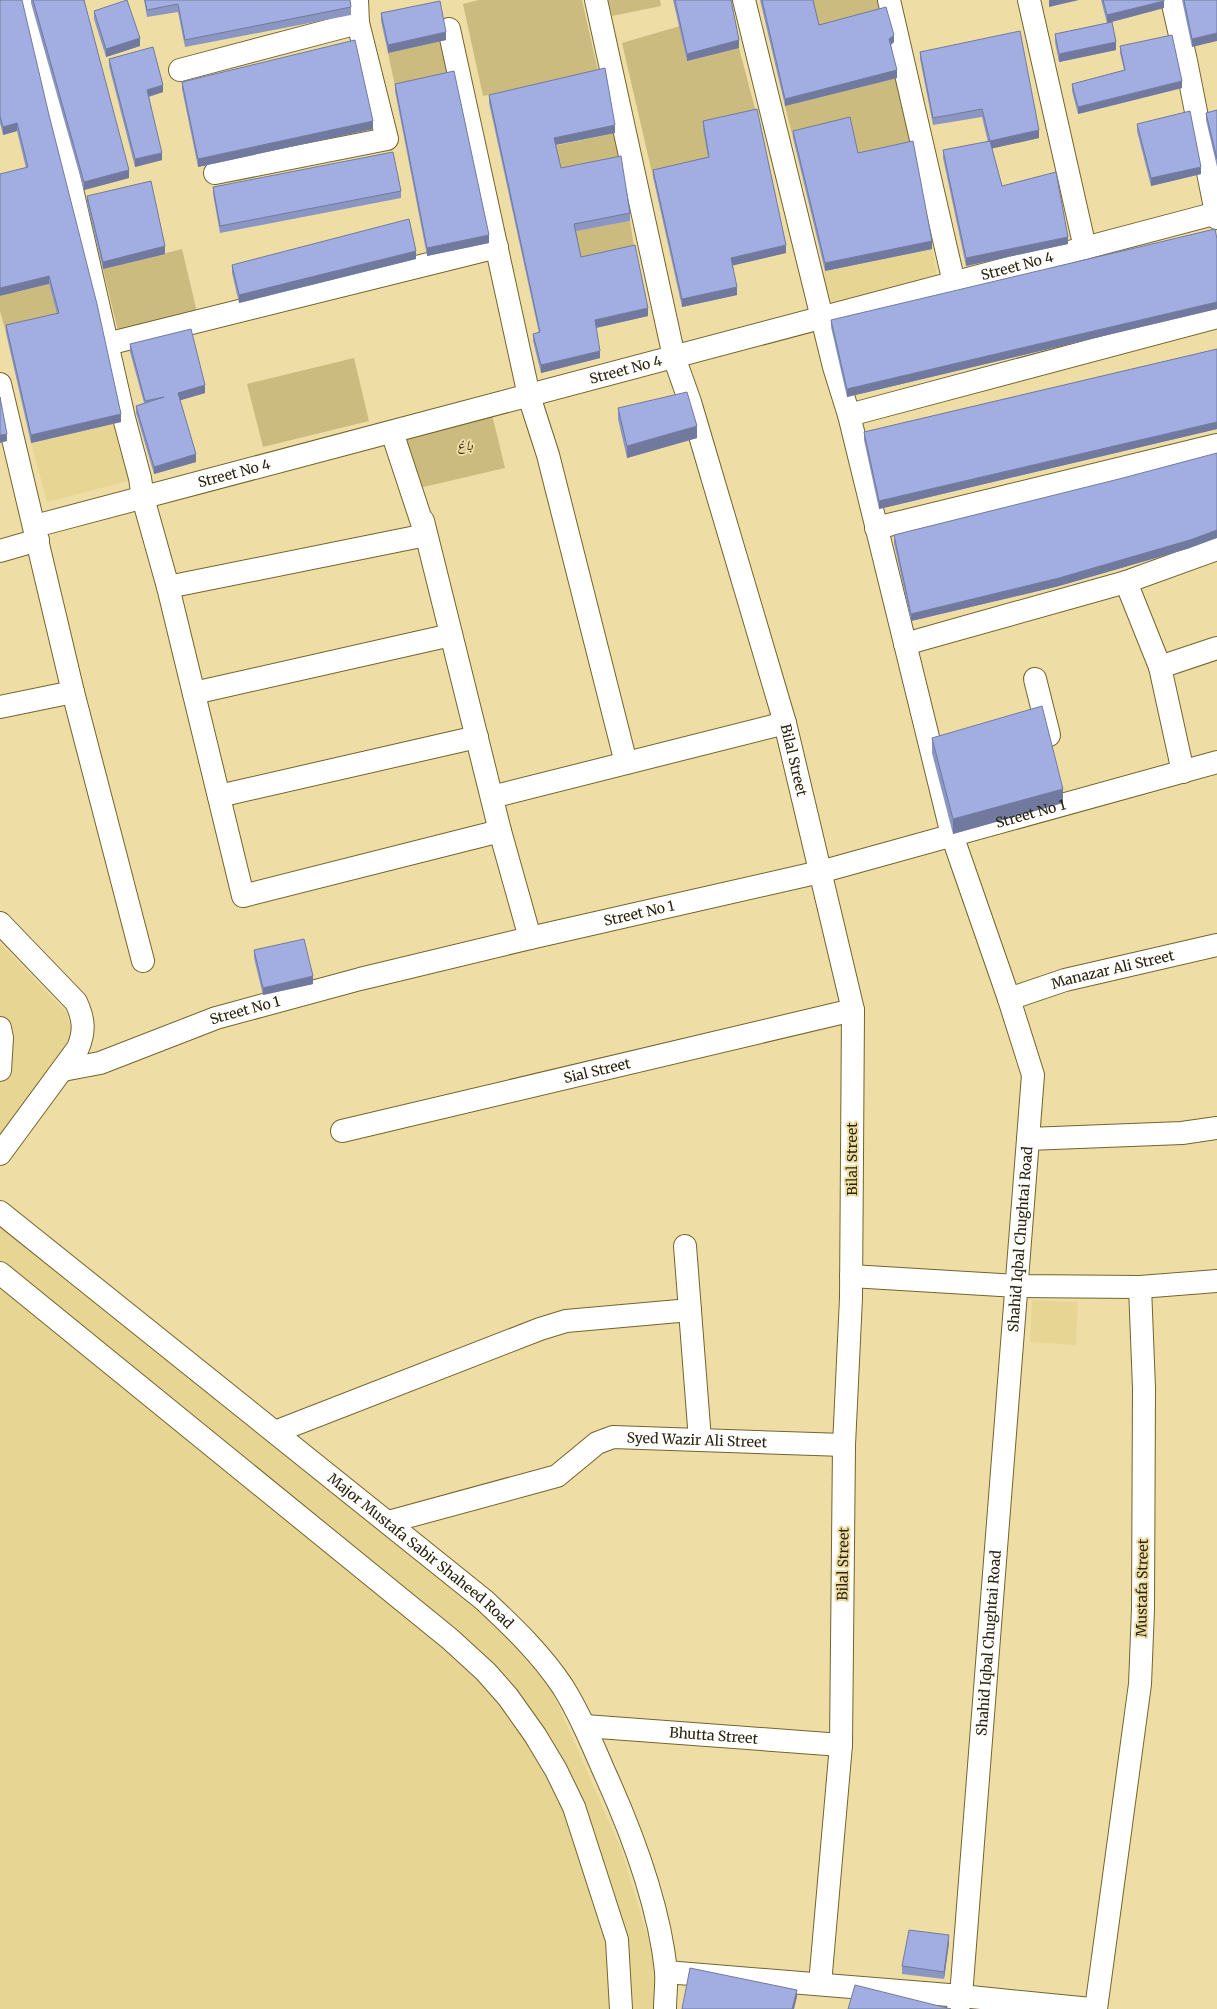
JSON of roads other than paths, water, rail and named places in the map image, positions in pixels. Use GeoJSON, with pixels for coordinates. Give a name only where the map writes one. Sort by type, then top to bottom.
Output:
{"type":"FeatureCollection","features":[{"type":"Feature","properties":{"kind":"street"},"geometry":{"type":"LineString","coordinates":[[29,0],[140,478],[143,498],[168,587],[243,896],[500,831]]}},
{"type":"Feature","properties":{"kind":"street"},"geometry":{"type":"LineString","coordinates":[[215,173],[387,139],[358,23],[357,0]]}},
{"type":"Feature","properties":{"kind":"street","name":"Bilal Street"},"geometry":{"type":"LineString","coordinates":[[596,0],[674,357],[693,411],[785,723],[853,1010],[851,1276],[844,1445],[841,1745],[820,1984]]}},
{"type":"Feature","properties":{"kind":"street","name":"Shahid Iqbal Chughtai Road"},"geometry":{"type":"LineString","coordinates":[[744,0],[834,367],[849,415],[952,835],[1009,999],[1033,1075],[960,2003]]}},
{"type":"Feature","properties":{"kind":"street"},"geometry":{"type":"LineString","coordinates":[[889,0],[954,283]]}},
{"type":"Feature","properties":{"kind":"street"},"geometry":{"type":"LineString","coordinates":[[1029,0],[1085,248]]}},
{"type":"Feature","properties":{"kind":"street"},"geometry":{"type":"LineString","coordinates":[[1172,0],[1217,215]]}},
{"type":"Feature","properties":{"kind":"street"},"geometry":{"type":"LineString","coordinates":[[180,70],[358,23]]}},
{"type":"Feature","properties":{"kind":"street"},"geometry":{"type":"LineString","coordinates":[[449,29],[529,396],[548,454],[626,763]]}},
{"type":"Feature","properties":{"kind":"street","name":"Street No 4"},"geometry":{"type":"LineString","coordinates":[[0,550],[36,533],[143,498],[1085,248],[1217,215]]}},
{"type":"Feature","properties":{"kind":"street"},"geometry":{"type":"LineString","coordinates":[[108,344],[497,247]]}},
{"type":"Feature","properties":{"kind":"street"},"geometry":{"type":"LineString","coordinates":[[849,415],[1217,317]]}},
{"type":"Feature","properties":{"kind":"street"},"geometry":{"type":"LineString","coordinates":[[0,384],[8,449],[36,533],[73,692],[144,961]]}},
{"type":"Feature","properties":{"kind":"street"},"geometry":{"type":"LineString","coordinates":[[392,432],[426,535]]}},
{"type":"Feature","properties":{"kind":"street"},"geometry":{"type":"LineString","coordinates":[[876,528],[1217,444]]}},
{"type":"Feature","properties":{"kind":"street"},"geometry":{"type":"LineString","coordinates":[[415,489],[500,831],[530,938]]}},
{"type":"Feature","properties":{"kind":"street"},"geometry":{"type":"LineString","coordinates":[[168,587],[426,535]]}},
{"type":"Feature","properties":{"kind":"street"},"geometry":{"type":"LineString","coordinates":[[905,644],[1215,556]]}},
{"type":"Feature","properties":{"kind":"street"},"geometry":{"type":"LineString","coordinates":[[1126,582],[1160,667],[1183,772]]}},
{"type":"Feature","properties":{"kind":"street"},"geometry":{"type":"LineString","coordinates":[[194,693],[451,635]]}},
{"type":"Feature","properties":{"kind":"street"},"geometry":{"type":"LineString","coordinates":[[1160,667],[1217,648]]}},
{"type":"Feature","properties":{"kind":"street"},"geometry":{"type":"LineString","coordinates":[[1035,679],[1054,756]]}},
{"type":"Feature","properties":{"kind":"street"},"geometry":{"type":"LineString","coordinates":[[0,707],[73,692]]}},
{"type":"Feature","properties":{"kind":"street"},"geometry":{"type":"LineString","coordinates":[[492,797],[785,723]]}},
{"type":"Feature","properties":{"kind":"street"},"geometry":{"type":"LineString","coordinates":[[219,796],[477,737]]}},
{"type":"Feature","properties":{"kind":"street","name":"Street No 1"},"geometry":{"type":"LineString","coordinates":[[63,1070],[100,1063],[216,1018],[530,938],[820,872],[952,835],[1063,795],[1183,772],[1217,762]]}},
{"type":"Feature","properties":{"kind":"street"},"geometry":{"type":"LineString","coordinates":[[0,923],[76,1002],[82,1013],[84,1026],[83,1037],[78,1048],[0,1154]]}},
{"type":"Feature","properties":{"kind":"street","name":"Manazar Ali Street"},"geometry":{"type":"LineString","coordinates":[[1009,999],[1065,980],[1217,945]]}},
{"type":"Feature","properties":{"kind":"street","name":"Sial Street"},"geometry":{"type":"LineString","coordinates":[[342,1131],[853,1010]]}},
{"type":"Feature","properties":{"kind":"street"},"geometry":{"type":"LineString","coordinates":[[0,1028],[2,1038],[0,1070]]}},
{"type":"Feature","properties":{"kind":"street"},"geometry":{"type":"LineString","coordinates":[[1028,1139],[1182,1134],[1217,1128]]}},
{"type":"Feature","properties":{"kind":"street","name":"Major Mustafa Sabir Shaheed Road"},"geometry":{"type":"LineString","coordinates":[[0,1212],[484,1600],[523,1637],[562,1687],[585,1726],[619,1805],[640,1861],[659,1931],[666,1972],[665,2009]]}},
{"type":"Feature","properties":{"kind":"street"},"geometry":{"type":"LineString","coordinates":[[686,1246],[700,1440]]}},
{"type":"Feature","properties":{"kind":"street"},"geometry":{"type":"LineString","coordinates":[[0,1273],[450,1639],[486,1672],[508,1697],[535,1735],[556,1770],[574,1807],[617,1940],[621,2009]]}},
{"type":"Feature","properties":{"kind":"street"},"geometry":{"type":"LineString","coordinates":[[851,1276],[1017,1286],[1140,1287],[1217,1281]]}},
{"type":"Feature","properties":{"kind":"street","name":"Mustafa Street"},"geometry":{"type":"LineString","coordinates":[[1096,2009],[1140,1684],[1143,1609],[1144,1398],[1140,1287]]}},
{"type":"Feature","properties":{"kind":"street"},"geometry":{"type":"LineString","coordinates":[[275,1432],[548,1326],[566,1321],[690,1310]]}},
{"type":"Feature","properties":{"kind":"street","name":"Syed Wazir Ali Street"},"geometry":{"type":"LineString","coordinates":[[388,1522],[558,1476],[596,1443],[613,1437],[844,1445]]}},
{"type":"Feature","properties":{"kind":"street","name":"Bhutta Street"},"geometry":{"type":"LineString","coordinates":[[585,1726],[841,1745]]}},
{"type":"Feature","properties":{"kind":"street"},"geometry":{"type":"LineString","coordinates":[[666,1972],[820,1984],[960,2003],[1091,2009]]}},
{"type":"Feature","properties":{"kind":"park label","name":"باغ"},"geometry":{"type":"Point","coordinates":[465,445]}}]}
